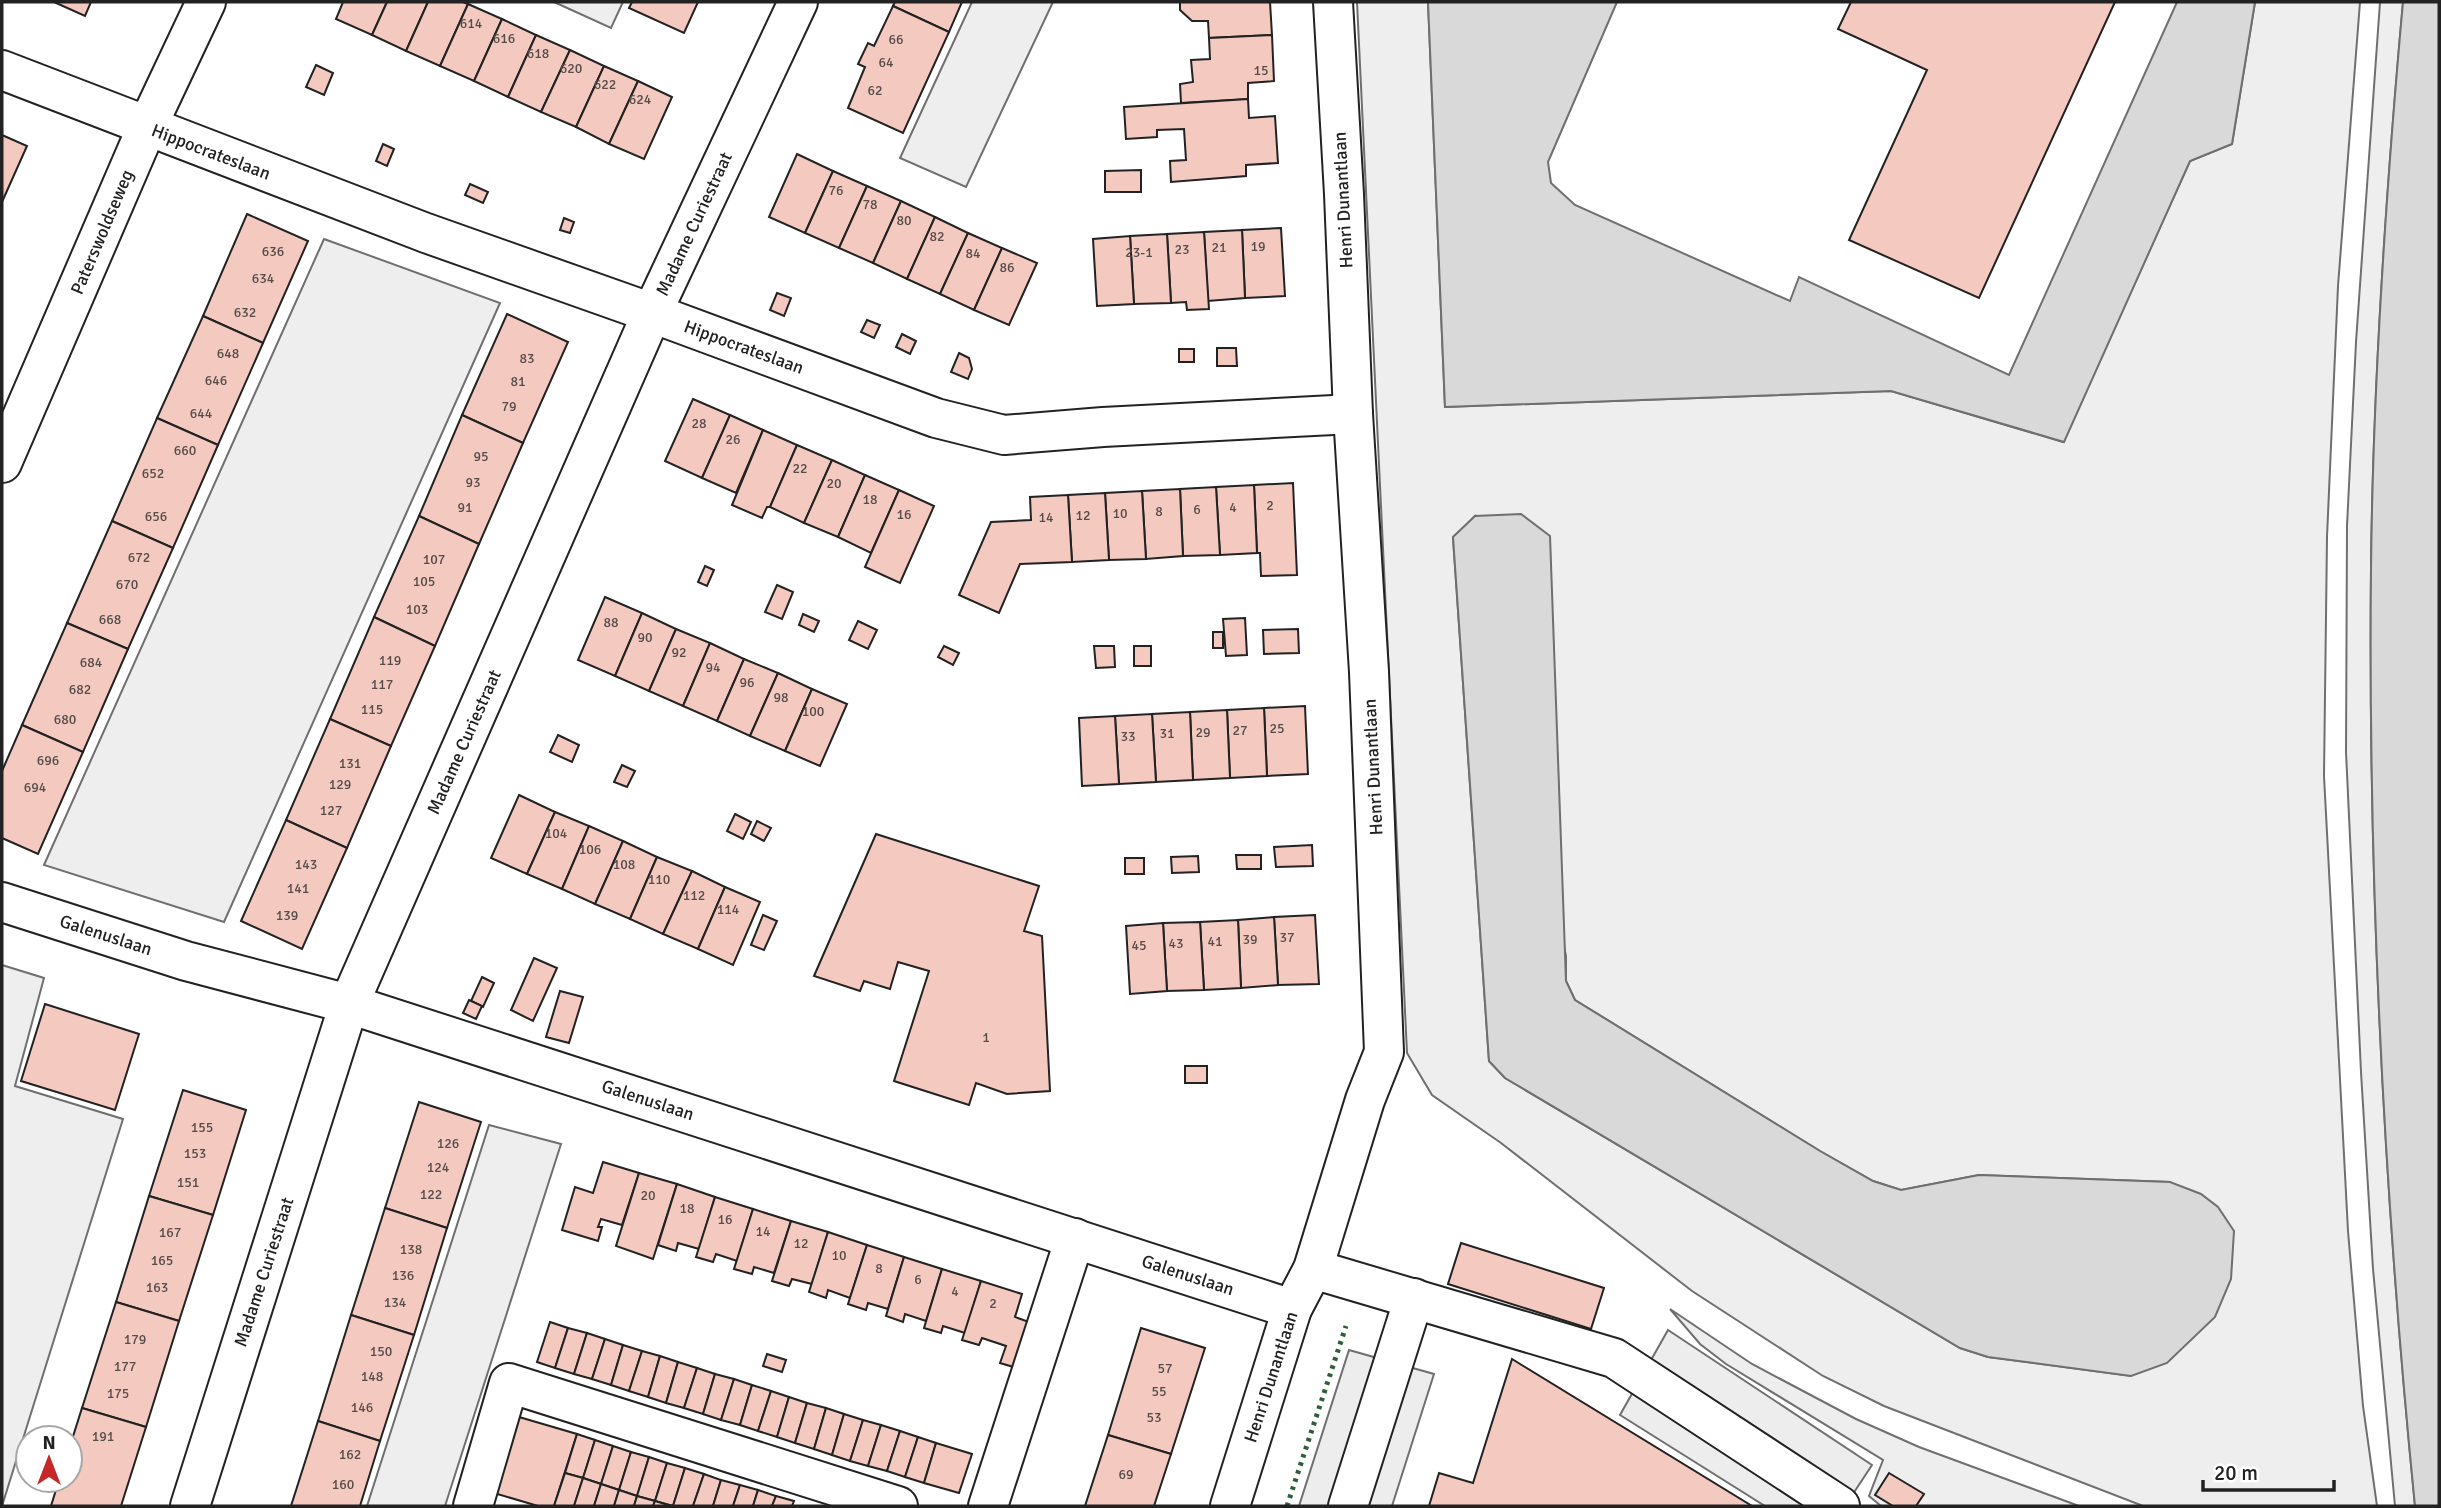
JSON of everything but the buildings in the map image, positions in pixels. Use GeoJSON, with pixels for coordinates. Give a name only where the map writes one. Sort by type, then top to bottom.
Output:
{"type":"FeatureCollection","features":[{"type":"Feature","properties":{"kind":"street","name":"Paterswoldseweg"},"geometry":{"type":"LineString","coordinates":[[2,463],[147,127],[206,2]]}},
{"type":"Feature","properties":{"kind":"street","name":"Madame Curiestraat"},"geometry":{"type":"LineString","coordinates":[[190,1506],[349,1004],[652,313],[798,2]]}},
{"type":"Feature","properties":{"kind":"street","name":"Henri Dunantlaan"},"geometry":{"type":"LineString","coordinates":[[1230,1506],[1292,1308],[1313,1269],[1365,1100],[1384,1052],[1370,700],[1333,2]]}},
{"type":"Feature","properties":{"kind":"street","name":"Hippocrateslaan"},"geometry":{"type":"LineString","coordinates":[[2,70],[426,233],[936,418],[1004,435],[1353,414]]}},
{"type":"Feature","properties":{"kind":"street","name":"Galenuslaan"},"geometry":{"type":"LineString","coordinates":[[2,902],[186,961],[349,1004],[1292,1308]]}},
{"type":"Feature","properties":{"kind":"street"},"geometry":{"type":"LineString","coordinates":[[988,1506],[1075,1238]]}},
{"type":"Feature","properties":{"kind":"street"},"geometry":{"type":"LineString","coordinates":[[1313,1269],[1614,1358],[1840,1506]]}},
{"type":"Feature","properties":{"kind":"street"},"geometry":{"type":"LineString","coordinates":[[1348,1506],[1414,1298]]}},
{"type":"Feature","properties":{"kind":"street"},"geometry":{"type":"LineString","coordinates":[[472,1506],[509,1383],[898,1506]]}},
{"type":"Feature","properties":{"kind":"shaded area"},"geometry":{"type":"Polygon","coordinates":[[[554,2],[623,2],[611,28],[554,2]]]}},
{"type":"Feature","properties":{"kind":"shaded area"},"geometry":{"type":"Polygon","coordinates":[[[972,2],[1053,2],[966,187],[900,158],[972,2]]]}},
{"type":"Feature","properties":{"kind":"shaded area"},"geometry":{"type":"Polygon","coordinates":[[[1357,2],[1428,2],[1445,407],[1891,391],[2063,442],[2190,161],[2232,144],[2255,2],[2360,2],[2338,286],[2327,537],[2324,776],[2348,1231],[2363,1406],[2377,1506],[2143,1506],[1884,1406],[1823,1376],[1692,1291],[1501,1143],[1432,1095],[1407,1053],[1357,2]],[[1475,516],[1453,538],[1489,1061],[1505,1078],[1960,1348],[1988,1357],[2131,1376],[2170,1182],[1979,1175],[1901,1190],[1873,1181],[1575,1000],[1566,981],[1566,956],[1475,516]]]}},
{"type":"Feature","properties":{"kind":"shaded area"},"geometry":{"type":"Polygon","coordinates":[[[1428,2],[1617,2],[1548,162],[1551,183],[1575,205],[1790,301],[1799,277],[2009,375],[2177,2],[2255,2],[2232,144],[2190,161],[2064,442],[1891,391],[1445,407],[1428,2]]]}},
{"type":"Feature","properties":{"kind":"shaded area"},"geometry":{"type":"Polygon","coordinates":[[[2380,2],[2403,2],[2386,214],[2374,427],[2371,569],[2372,804],[2387,1155],[2415,1506],[2395,1506],[2373,1269],[2346,752],[2347,526],[2356,342],[2380,2]]]}},
{"type":"Feature","properties":{"kind":"shaded area"},"geometry":{"type":"Polygon","coordinates":[[[2403,2],[2439,2],[2439,1506],[2415,1506],[2387,1155],[2372,804],[2371,569],[2374,427],[2386,214],[2403,2]]]}},
{"type":"Feature","properties":{"kind":"shaded area"},"geometry":{"type":"Polygon","coordinates":[[[324,239],[500,303],[224,922],[44,865],[324,239]]]}},
{"type":"Feature","properties":{"kind":"shaded area"},"geometry":{"type":"Polygon","coordinates":[[[1521,514],[1550,536],[1566,981],[1575,1000],[1820,1151],[1873,1181],[1901,1190],[1979,1175],[2170,1182],[2201,1194],[2218,1207],[2234,1231],[2231,1279],[2215,1317],[2167,1363],[2131,1376],[1988,1357],[1960,1348],[1505,1078],[1489,1061],[1453,537],[1475,516],[1521,514]]]}},
{"type":"Feature","properties":{"kind":"shaded area"},"geometry":{"type":"Polygon","coordinates":[[[2,965],[44,978],[15,1086],[123,1119],[28,1424],[14,1424],[14,1468],[2,1506],[2,965]]]}},
{"type":"Feature","properties":{"kind":"shaded area"},"geometry":{"type":"Polygon","coordinates":[[[489,1125],[561,1144],[445,1506],[367,1506],[489,1125]]]}},
{"type":"Feature","properties":{"kind":"shaded area"},"geometry":{"type":"Polygon","coordinates":[[[1670,1309],[1752,1364],[1856,1419],[1919,1447],[2079,1506],[1881,1506],[1869,1496],[1883,1460],[1726,1364],[1700,1344],[1670,1309]]]}},
{"type":"Feature","properties":{"kind":"shaded area"},"geometry":{"type":"Polygon","coordinates":[[[1668,1330],[1872,1465],[1845,1506],[1765,1506],[1620,1415],[1668,1330]]]}},
{"type":"Feature","properties":{"kind":"shaded area"},"geometry":{"type":"Polygon","coordinates":[[[1349,1350],[1434,1374],[1392,1506],[1299,1506],[1349,1350]]]}},
{"type":"Feature","properties":{"kind":"hedge"},"geometry":{"type":"LineString","coordinates":[[1287,1506],[1346,1326]]}}]}
